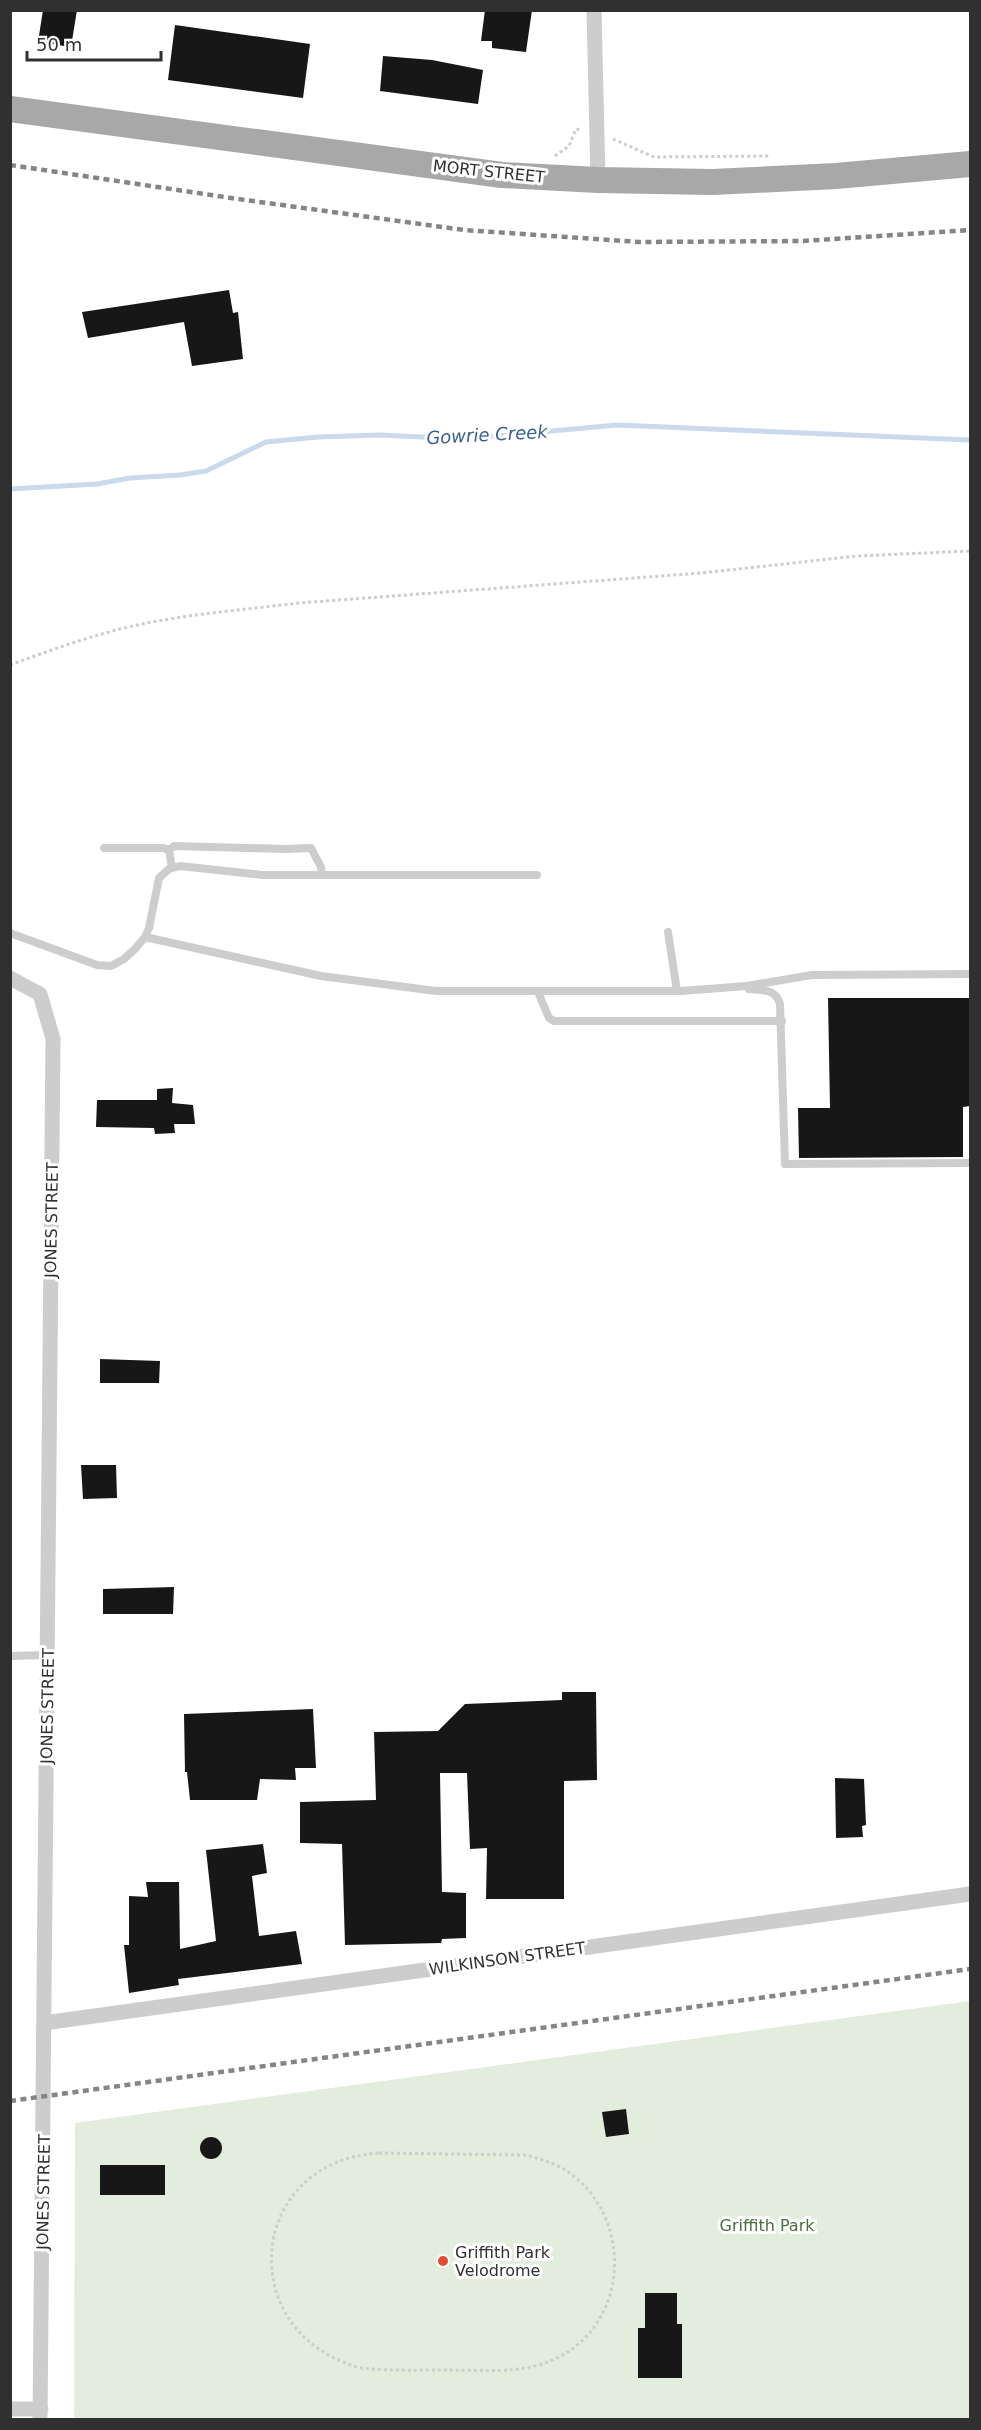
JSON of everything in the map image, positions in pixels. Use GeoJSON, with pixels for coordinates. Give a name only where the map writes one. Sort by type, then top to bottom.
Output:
{"type":"FeatureCollection","features":[{"type":"Feature","properties":{"kind":"main road","name":"MORT STREET"},"geometry":{"type":"LineString","coordinates":[[10,109],[502,175],[598,180],[713,182],[836,176],[970,164]]}},
{"type":"Feature","properties":{"kind":"street"},"geometry":{"type":"LineString","coordinates":[[594,10],[598,180]]}},
{"type":"Feature","properties":{"kind":"street","name":"JONES STREET"},"geometry":{"type":"LineString","coordinates":[[10,978],[40,994],[53,1039],[40,2414]]}},
{"type":"Feature","properties":{"kind":"street","name":"WILKINSON STREET"},"geometry":{"type":"LineString","coordinates":[[44,2023],[970,1894]]}},
{"type":"Feature","properties":{"kind":"street"},"geometry":{"type":"LineString","coordinates":[[10,2409],[40,2414]]}},
{"type":"Feature","properties":{"kind":"lane"},"geometry":{"type":"LineString","coordinates":[[169,850],[174,846],[311,848],[321,867],[322,876]]}},
{"type":"Feature","properties":{"kind":"lane"},"geometry":{"type":"LineString","coordinates":[[104,848],[163,848],[169,850]]}},
{"type":"Feature","properties":{"kind":"lane"},"geometry":{"type":"LineString","coordinates":[[169,850],[172,868]]}},
{"type":"Feature","properties":{"kind":"lane"},"geometry":{"type":"LineString","coordinates":[[10,933],[98,964],[111,966],[124,960],[145,937],[149,928],[159,878],[172,868],[180,866],[263,876],[537,875]]}},
{"type":"Feature","properties":{"kind":"lane"},"geometry":{"type":"LineString","coordinates":[[668,932],[677,992]]}},
{"type":"Feature","properties":{"kind":"lane"},"geometry":{"type":"LineString","coordinates":[[145,937],[264,965],[359,983],[436,991],[677,992],[737,987],[812,975],[970,974]]}},
{"type":"Feature","properties":{"kind":"lane"},"geometry":{"type":"LineString","coordinates":[[737,987],[774,992],[778,997],[782,1021],[785,1164],[970,1163]]}},
{"type":"Feature","properties":{"kind":"lane"},"geometry":{"type":"LineString","coordinates":[[538,992],[549,1018],[554,1021],[782,1021]]}},
{"type":"Feature","properties":{"kind":"lane"},"geometry":{"type":"LineString","coordinates":[[10,1656],[47,1656]]}},
{"type":"Feature","properties":{"kind":"path"},"geometry":{"type":"LineString","coordinates":[[545,155],[555,156],[569,146],[576,129],[614,140],[654,157],[781,156]]}},
{"type":"Feature","properties":{"kind":"path"},"geometry":{"type":"LineString","coordinates":[[10,665],[117,630],[152,622],[245,609],[701,573],[857,556],[970,551]]}},
{"type":"Feature","properties":{"kind":"path"},"geometry":{"type":"LineString","coordinates":[[509,2153],[543,2159],[574,2176],[598,2203],[607,2218],[615,2253],[612,2289],[598,2321],[574,2348],[543,2364],[525,2369],[378,2370],[343,2364],[312,2346],[299,2334],[288,2320],[277,2296],[271,2270],[271,2252],[274,2234],[289,2201],[313,2175],[328,2165],[362,2154],[509,2153]]}},
{"type":"Feature","properties":{"kind":"green space","name":"Griffith Park"},"geometry":{"type":"Polygon","coordinates":[[[970,2001],[970,2419],[74,2420],[75,2123],[970,2001]]]}},
{"type":"Feature","properties":{"kind":"building"},"geometry":{"type":"Polygon","coordinates":[[[43,10],[77,10],[71,47],[38,42],[43,10]]]}},
{"type":"Feature","properties":{"kind":"building"},"geometry":{"type":"Polygon","coordinates":[[[485,10],[532,10],[526,52],[492,48],[492,41],[481,41],[485,10]]]}},
{"type":"Feature","properties":{"kind":"building"},"geometry":{"type":"Polygon","coordinates":[[[175,25],[310,44],[303,98],[168,80],[175,25]]]}},
{"type":"Feature","properties":{"kind":"building"},"geometry":{"type":"Polygon","coordinates":[[[383,56],[432,60],[483,70],[478,104],[380,91],[383,56]]]}},
{"type":"Feature","properties":{"kind":"building"},"geometry":{"type":"Polygon","coordinates":[[[229,290],[233,313],[238,312],[243,359],[192,366],[184,322],[88,338],[82,312],[229,290]]]}},
{"type":"Feature","properties":{"kind":"building"},"geometry":{"type":"Polygon","coordinates":[[[828,998],[970,998],[970,1106],[963,1107],[963,1157],[799,1158],[798,1108],[830,1108],[828,998]]]}},
{"type":"Feature","properties":{"kind":"building"},"geometry":{"type":"Polygon","coordinates":[[[173,1088],[172,1103],[193,1105],[195,1124],[174,1124],[175,1133],[155,1134],[154,1128],[96,1127],[97,1100],[157,1100],[157,1089],[173,1088]]]}},
{"type":"Feature","properties":{"kind":"building"},"geometry":{"type":"Polygon","coordinates":[[[100,1359],[160,1361],[159,1383],[100,1383],[100,1359]]]}},
{"type":"Feature","properties":{"kind":"building"},"geometry":{"type":"Polygon","coordinates":[[[81,1465],[116,1465],[117,1498],[83,1499],[81,1465]]]}},
{"type":"Feature","properties":{"kind":"building"},"geometry":{"type":"Polygon","coordinates":[[[174,1587],[173,1614],[103,1614],[103,1589],[174,1587]]]}},
{"type":"Feature","properties":{"kind":"building"},"geometry":{"type":"Polygon","coordinates":[[[562,1692],[596,1692],[597,1780],[564,1781],[564,1899],[486,1899],[487,1848],[470,1849],[467,1773],[440,1773],[442,1892],[466,1893],[466,1938],[442,1939],[441,1943],[345,1945],[342,1844],[300,1843],[300,1802],[376,1800],[374,1732],[438,1731],[465,1704],[562,1700],[562,1692]]]}},
{"type":"Feature","properties":{"kind":"building"},"geometry":{"type":"Polygon","coordinates":[[[313,1709],[316,1768],[295,1768],[296,1780],[260,1779],[257,1800],[190,1800],[187,1772],[185,1772],[184,1714],[313,1709]]]}},
{"type":"Feature","properties":{"kind":"building"},"geometry":{"type":"Polygon","coordinates":[[[835,1778],[864,1779],[866,1825],[862,1826],[863,1837],[836,1838],[835,1778]]]}},
{"type":"Feature","properties":{"kind":"building"},"geometry":{"type":"Polygon","coordinates":[[[263,1844],[267,1873],[252,1876],[259,1936],[296,1931],[302,1964],[178,1979],[179,1985],[129,1993],[124,1945],[129,1945],[129,1896],[148,1897],[146,1882],[179,1882],[180,1949],[216,1941],[206,1850],[263,1844]]]}},
{"type":"Feature","properties":{"kind":"building"},"geometry":{"type":"Polygon","coordinates":[[[626,2109],[629,2134],[606,2137],[602,2112],[626,2109]]]}},
{"type":"Feature","properties":{"kind":"building"},"geometry":{"type":"Polygon","coordinates":[[[207,2137],[215,2137],[222,2144],[222,2152],[215,2159],[207,2159],[200,2152],[200,2144],[207,2137]]]}},
{"type":"Feature","properties":{"kind":"building"},"geometry":{"type":"Polygon","coordinates":[[[100,2165],[165,2165],[165,2195],[100,2195],[100,2165]]]}},
{"type":"Feature","properties":{"kind":"building"},"geometry":{"type":"Polygon","coordinates":[[[645,2293],[677,2293],[677,2324],[682,2324],[682,2378],[638,2378],[638,2328],[645,2328],[645,2293]]]}},
{"type":"Feature","properties":{"kind":"waterway","name":"Gowrie Creek"},"geometry":{"type":"LineString","coordinates":[[10,489],[97,484],[130,478],[206,471],[266,442],[318,437],[380,435],[463,439],[617,425],[970,440]]}},
{"type":"Feature","properties":{"kind":"railway"},"geometry":{"type":"LineString","coordinates":[[10,165],[464,230],[640,242],[803,241],[970,230]]}},
{"type":"Feature","properties":{"kind":"railway"},"geometry":{"type":"LineString","coordinates":[[10,2101],[970,1969]]}},
{"type":"Feature","properties":{"kind":"place","name":"Griffith Park Velodrome"},"geometry":{"type":"Point","coordinates":[443,2261]}}]}
